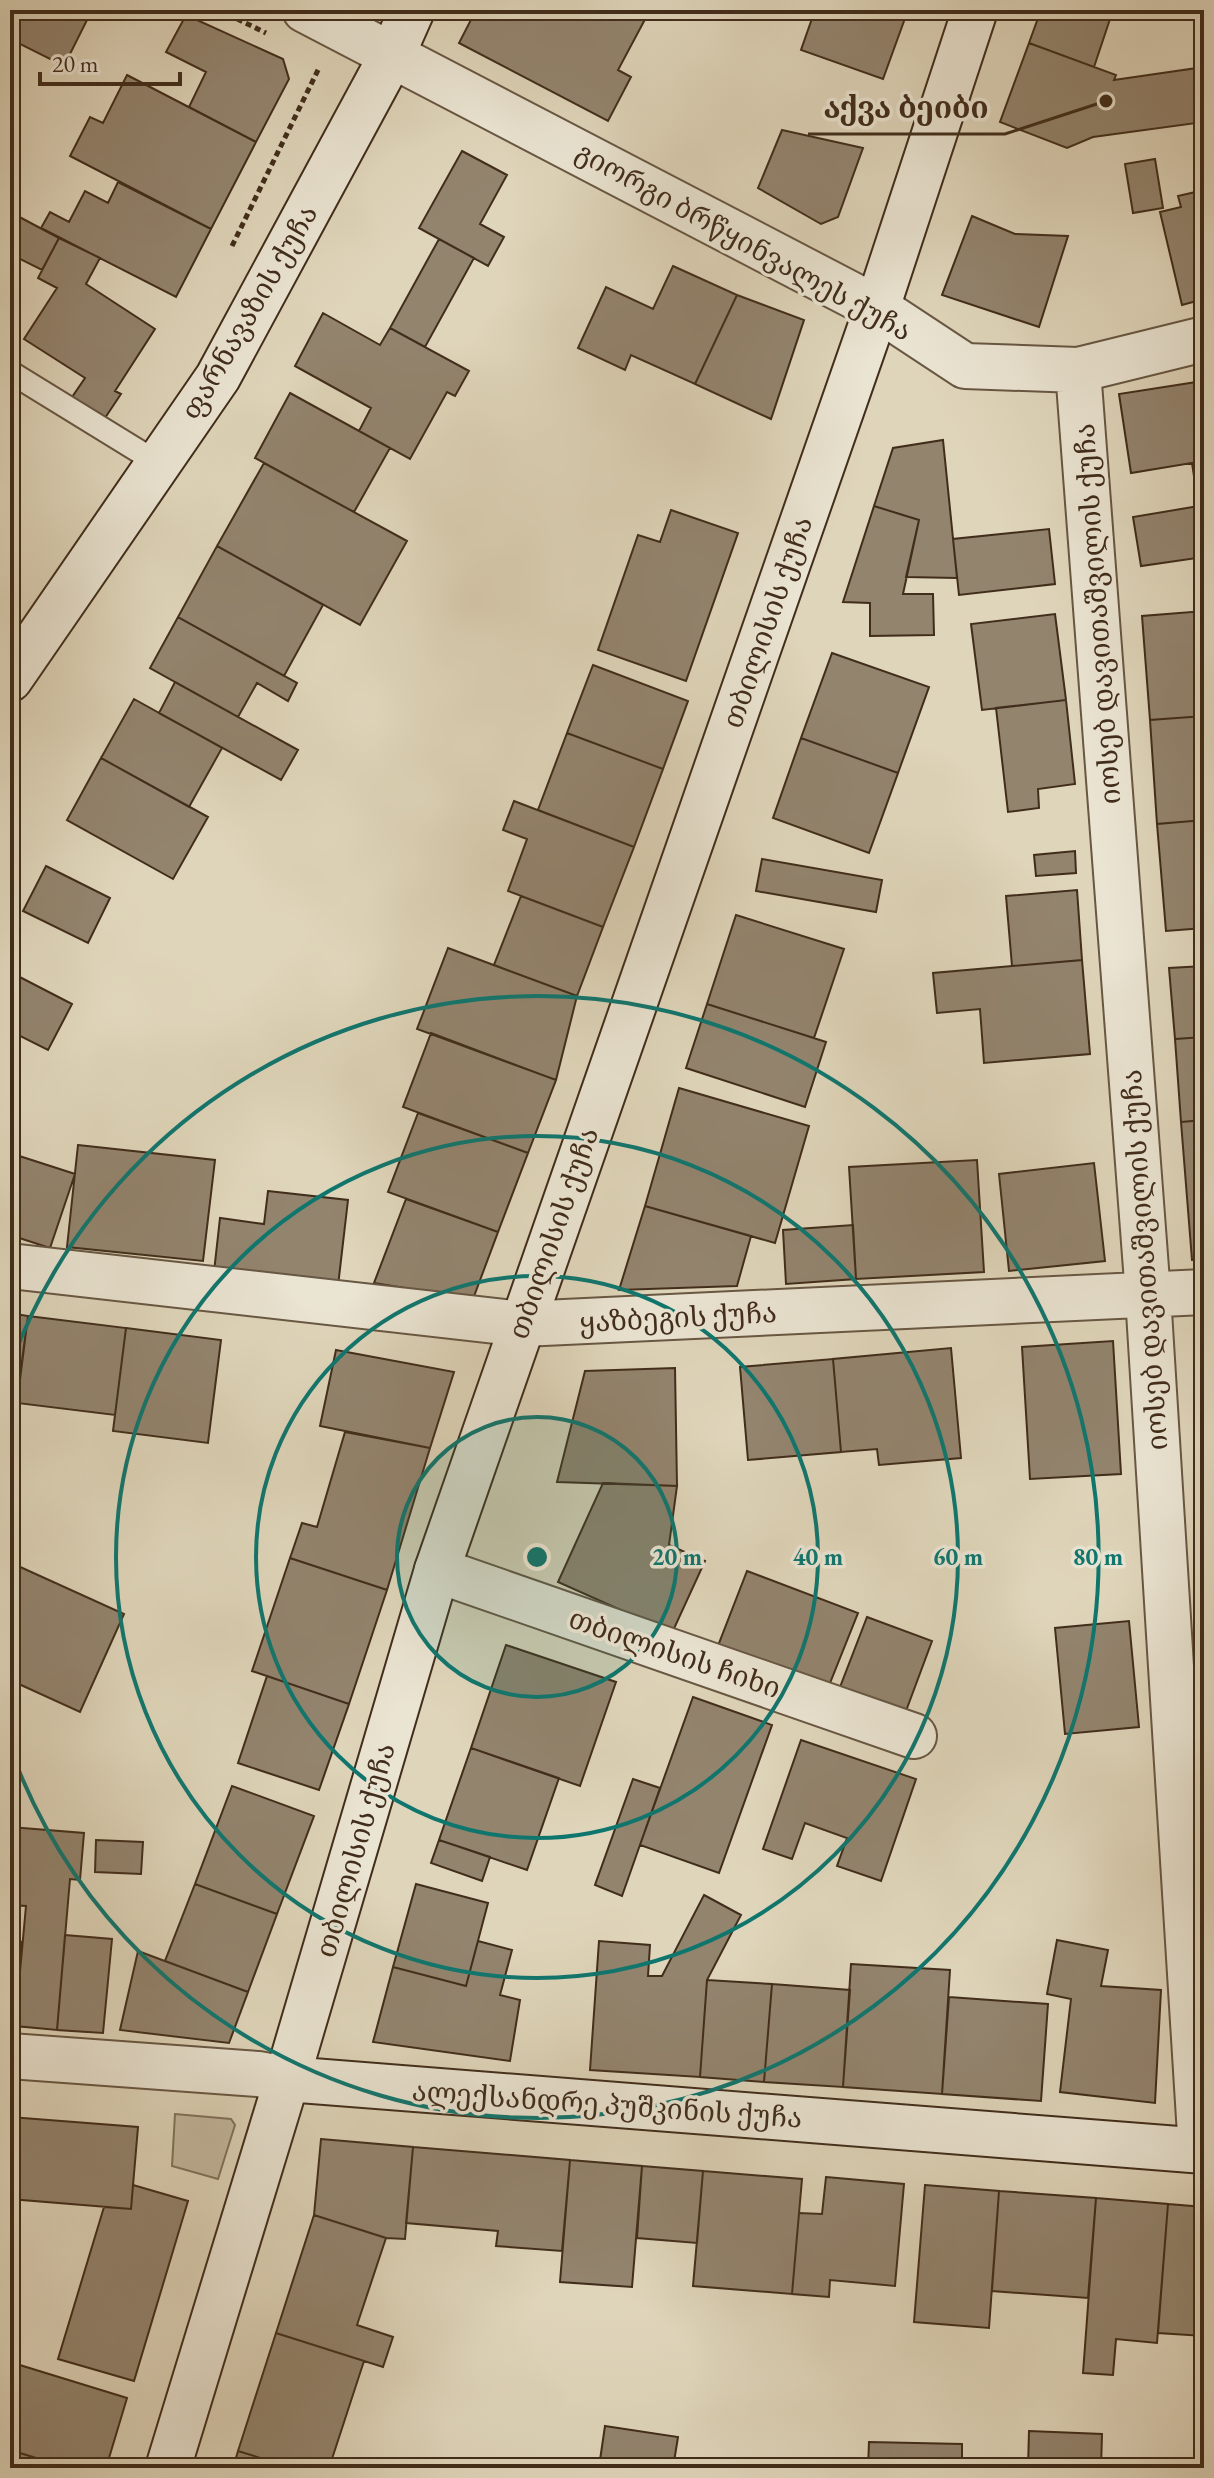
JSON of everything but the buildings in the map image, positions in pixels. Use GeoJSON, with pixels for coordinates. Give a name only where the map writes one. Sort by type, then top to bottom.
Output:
{"type":"FeatureCollection","features":[{"type":"Feature","properties":{"kind":"street","name":"გიორგი ბრწყინვალეს ქუჩა"},"geometry":{"type":"LineString","coordinates":[[305,10],[393,53],[877,308],[965,366],[1078,370],[1204,339]]}},
{"type":"Feature","properties":{"kind":"street","name":"ფარნავაზის ქუჩა"},"geometry":{"type":"LineString","coordinates":[[10,679],[218,377],[393,53],[412,10]]}},
{"type":"Feature","properties":{"kind":"street","name":"თბილისის ქუჩა"},"geometry":{"type":"LineString","coordinates":[[168,2468],[437,1570],[877,308],[975,10]]}},
{"type":"Feature","properties":{"kind":"street","name":"იოსებ დავითაშვილის ქუჩა"},"geometry":{"type":"LineString","coordinates":[[1078,370],[1148,1295],[1203,2151]]}},
{"type":"Feature","properties":{"kind":"street","name":"ყაზბეგის ქუჩა"},"geometry":{"type":"LineString","coordinates":[[10,1266],[522,1324],[1204,1292]]}},
{"type":"Feature","properties":{"kind":"street","name":"თბილისის ჩიხი"},"geometry":{"type":"LineString","coordinates":[[437,1570],[914,1736]]}},
{"type":"Feature","properties":{"kind":"street","name":"ალექსანდრე პუშკინის ქუჩა"},"geometry":{"type":"LineString","coordinates":[[10,2056],[1203,2151]]}},
{"type":"Feature","properties":{"kind":"lane"},"geometry":{"type":"LineString","coordinates":[[10,372],[158,463]]}},
{"type":"Feature","properties":{"kind":"path"},"geometry":{"type":"LineString","coordinates":[[219,10],[271,36]]}},
{"type":"Feature","properties":{"kind":"path"},"geometry":{"type":"LineString","coordinates":[[225,260],[322,61]]}},
{"type":"Feature","properties":{"kind":"shaded area"},"geometry":{"type":"Polygon","coordinates":[[[175,2114],[231,2119],[235,2125],[218,2179],[172,2166],[175,2114]]]}},
{"type":"Feature","properties":{"kind":"place","name":"აქვა ბეიბი"},"geometry":{"type":"Point","coordinates":[1106,101]}}]}
